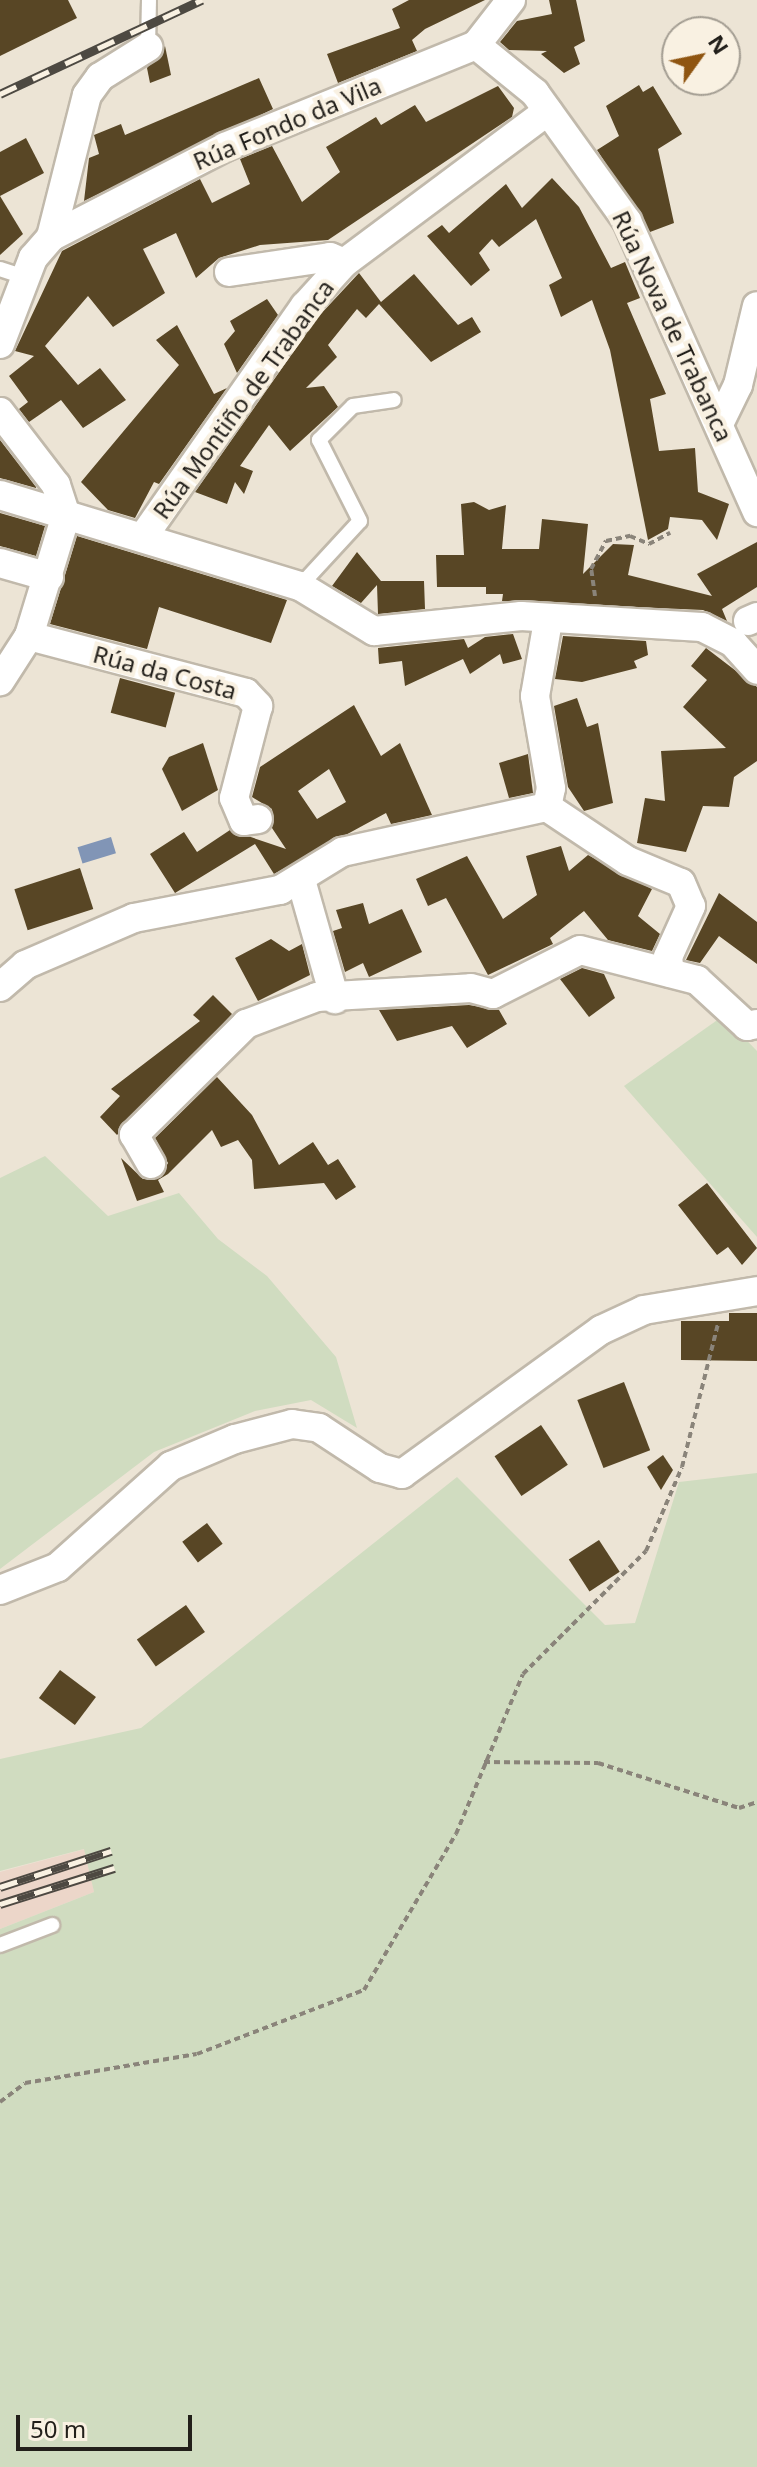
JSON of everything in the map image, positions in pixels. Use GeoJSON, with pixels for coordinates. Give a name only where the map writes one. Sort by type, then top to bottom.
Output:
{"type":"FeatureCollection","features":[{"type":"Feature","properties":{"kind":"street"},"geometry":{"type":"LineString","coordinates":[[476,45],[511,0]]}},
{"type":"Feature","properties":{"kind":"street","name":"Rúa Fondo da Vila"},"geometry":{"type":"LineString","coordinates":[[0,344],[12,273],[51,237],[225,147],[476,45]]}},
{"type":"Feature","properties":{"kind":"street","name":"Rúa Nova de Trabanca"},"geometry":{"type":"LineString","coordinates":[[476,45],[548,111],[627,221],[720,422],[757,512]]}},
{"type":"Feature","properties":{"kind":"street","name":"Rúa Fondo da Vila"},"geometry":{"type":"LineString","coordinates":[[51,237],[87,95],[100,77],[148,47]]}},
{"type":"Feature","properties":{"kind":"street","name":"Rúa Montiño de Trabanca"},"geometry":{"type":"LineString","coordinates":[[143,537],[305,306],[344,263],[548,111]]}},
{"type":"Feature","properties":{"kind":"street","name":"Rúa Montiño de Trabanca"},"geometry":{"type":"LineString","coordinates":[[229,272],[330,257],[344,263]]}},
{"type":"Feature","properties":{"kind":"street"},"geometry":{"type":"LineString","coordinates":[[720,422],[738,385],[757,306]]}},
{"type":"Feature","properties":{"kind":"street"},"geometry":{"type":"LineString","coordinates":[[0,412],[56,485],[66,515],[29,636],[0,681]]}},
{"type":"Feature","properties":{"kind":"street"},"geometry":{"type":"LineString","coordinates":[[0,495],[300,586],[374,631],[521,616],[548,621],[715,630],[757,670]]}},
{"type":"Feature","properties":{"kind":"street"},"geometry":{"type":"LineString","coordinates":[[0,563],[49,577]]}},
{"type":"Feature","properties":{"kind":"street"},"geometry":{"type":"LineString","coordinates":[[547,807],[551,788],[535,696],[548,621]]}},
{"type":"Feature","properties":{"kind":"street","name":"Rúa da Costa"},"geometry":{"type":"LineString","coordinates":[[29,636],[246,693],[258,706],[234,798],[244,821],[258,819]]}},
{"type":"Feature","properties":{"kind":"street"},"geometry":{"type":"LineString","coordinates":[[0,987],[25,965],[134,918],[301,880],[316,863],[342,852],[547,807],[628,861],[681,883],[691,906],[668,957],[670,973]]}},
{"type":"Feature","properties":{"kind":"street"},"geometry":{"type":"LineString","coordinates":[[301,880],[335,999]]}},
{"type":"Feature","properties":{"kind":"street"},"geometry":{"type":"LineString","coordinates":[[151,1164],[134,1135],[246,1024],[281,1005],[471,988],[493,994],[580,950],[697,980],[754,1029]]}},
{"type":"Feature","properties":{"kind":"street"},"geometry":{"type":"LineString","coordinates":[[0,1590],[58,1567],[171,1466],[235,1439],[292,1424],[319,1428],[380,1468],[402,1474],[601,1330],[644,1310],[747,1289]]}},
{"type":"Feature","properties":{"kind":"lane"},"geometry":{"type":"LineString","coordinates":[[148,47],[149,0]]}},
{"type":"Feature","properties":{"kind":"lane"},"geometry":{"type":"LineString","coordinates":[[300,586],[360,521],[319,440],[353,406],[394,400]]}},
{"type":"Feature","properties":{"kind":"lane"},"geometry":{"type":"LineString","coordinates":[[0,1945],[52,1925]]}},
{"type":"Feature","properties":{"kind":"path"},"geometry":{"type":"LineString","coordinates":[[600,622],[591,579],[596,554],[617,536],[649,544],[670,533]]}},
{"type":"Feature","properties":{"kind":"path"},"geometry":{"type":"LineString","coordinates":[[0,2102],[25,2083],[197,2054],[364,1990],[456,1834],[483,1762],[523,1674],[646,1551],[682,1467],[747,1289]]}},
{"type":"Feature","properties":{"kind":"path"},"geometry":{"type":"LineString","coordinates":[[483,1762],[598,1763],[739,1808],[757,1802]]}},
{"type":"Feature","properties":{"kind":"shaded area"},"geometry":{"type":"Polygon","coordinates":[[[85,1849],[94,1892],[0,1929],[0,1872],[85,1849]]]}},
{"type":"Feature","properties":{"kind":"green space"},"geometry":{"type":"Polygon","coordinates":[[[723,1016],[757,1051],[757,1237],[624,1086],[723,1016]]]}},
{"type":"Feature","properties":{"kind":"green space"},"geometry":{"type":"Polygon","coordinates":[[[45,1156],[108,1216],[179,1193],[218,1239],[267,1276],[336,1357],[357,1428],[311,1400],[255,1411],[154,1452],[0,1569],[0,1178],[45,1156]]]}},
{"type":"Feature","properties":{"kind":"green space"},"geometry":{"type":"Polygon","coordinates":[[[757,1473],[757,2467],[0,2467],[0,1929],[94,1892],[84,1849],[0,1871],[0,1759],[141,1728],[457,1477],[605,1625],[635,1623],[679,1482],[757,1473]]]}},
{"type":"Feature","properties":{"kind":"water"},"geometry":{"type":"Polygon","coordinates":[[[111,837],[116,853],[82,863],[78,847],[111,837]]]}},
{"type":"Feature","properties":{"kind":"building"},"geometry":{"type":"Polygon","coordinates":[[[0,0],[68,0],[77,18],[0,56],[0,0]]]}},
{"type":"Feature","properties":{"kind":"building"},"geometry":{"type":"Polygon","coordinates":[[[409,0],[485,0],[425,29],[412,40],[417,51],[338,83],[327,54],[400,28],[392,9],[409,0]]]}},
{"type":"Feature","properties":{"kind":"building"},"geometry":{"type":"Polygon","coordinates":[[[549,0],[576,0],[585,41],[574,47],[580,64],[564,73],[541,54],[547,51],[509,50],[500,42],[517,21],[552,14],[549,0]]]}},
{"type":"Feature","properties":{"kind":"building"},"geometry":{"type":"Polygon","coordinates":[[[165,46],[171,75],[150,83],[147,68],[165,46]]]}},
{"type":"Feature","properties":{"kind":"building"},"geometry":{"type":"Polygon","coordinates":[[[259,78],[273,109],[84,201],[89,158],[99,154],[94,135],[121,124],[125,135],[259,78]]]}},
{"type":"Feature","properties":{"kind":"building"},"geometry":{"type":"Polygon","coordinates":[[[639,85],[643,92],[653,86],[682,134],[658,149],[674,223],[650,232],[597,150],[619,136],[606,106],[639,85]]]}},
{"type":"Feature","properties":{"kind":"building"},"geometry":{"type":"Polygon","coordinates":[[[498,86],[514,108],[512,117],[328,240],[260,245],[219,258],[196,278],[176,233],[143,249],[165,293],[113,327],[88,296],[45,346],[78,385],[100,368],[126,400],[83,428],[61,400],[29,422],[19,409],[28,402],[9,376],[34,356],[15,351],[62,251],[200,179],[212,203],[250,184],[240,159],[272,146],[302,202],[340,172],[326,147],[376,117],[381,125],[415,105],[426,122],[498,86]]]}},
{"type":"Feature","properties":{"kind":"building"},"geometry":{"type":"Polygon","coordinates":[[[26,138],[44,173],[0,196],[0,152],[26,138]]]}},
{"type":"Feature","properties":{"kind":"building"},"geometry":{"type":"Polygon","coordinates":[[[552,178],[579,207],[611,268],[625,262],[640,298],[627,303],[666,394],[650,399],[659,451],[695,448],[698,492],[729,504],[717,540],[702,520],[670,517],[668,529],[648,540],[610,350],[592,300],[561,317],[549,285],[562,278],[536,219],[499,247],[492,239],[479,253],[490,270],[471,286],[427,236],[442,225],[449,233],[506,184],[522,208],[552,178]]]}},
{"type":"Feature","properties":{"kind":"building"},"geometry":{"type":"Polygon","coordinates":[[[0,196],[23,234],[0,255],[0,196]]]}},
{"type":"Feature","properties":{"kind":"building"},"geometry":{"type":"Polygon","coordinates":[[[359,273],[381,302],[414,274],[458,325],[472,317],[481,332],[431,362],[379,304],[366,318],[357,309],[328,345],[337,357],[306,388],[324,386],[338,407],[290,451],[269,425],[240,466],[253,471],[244,494],[235,482],[227,504],[195,492],[318,317],[359,273]]]}},
{"type":"Feature","properties":{"kind":"building"},"geometry":{"type":"Polygon","coordinates":[[[267,299],[278,315],[237,373],[224,344],[235,331],[230,321],[267,299]]]}},
{"type":"Feature","properties":{"kind":"building"},"geometry":{"type":"Polygon","coordinates":[[[177,325],[214,394],[227,388],[159,484],[154,482],[135,518],[108,510],[81,482],[179,365],[156,340],[177,325]]]}},
{"type":"Feature","properties":{"kind":"building"},"geometry":{"type":"Polygon","coordinates":[[[0,440],[36,487],[36,488],[0,478],[0,440]]]}},
{"type":"Feature","properties":{"kind":"building"},"geometry":{"type":"Polygon","coordinates":[[[474,502],[489,510],[506,505],[502,549],[539,549],[542,519],[588,524],[583,574],[613,544],[634,545],[628,575],[712,596],[697,574],[757,542],[757,587],[722,609],[727,621],[703,610],[502,601],[503,594],[486,594],[486,587],[437,587],[436,555],[464,555],[461,504],[474,502]]]}},
{"type":"Feature","properties":{"kind":"building"},"geometry":{"type":"Polygon","coordinates":[[[0,513],[45,526],[36,556],[0,546],[0,513]]]}},
{"type":"Feature","properties":{"kind":"building"},"geometry":{"type":"Polygon","coordinates":[[[77,536],[287,600],[271,643],[159,607],[147,649],[50,624],[77,536]]]}},
{"type":"Feature","properties":{"kind":"building"},"geometry":{"type":"Polygon","coordinates":[[[357,552],[381,581],[424,581],[425,609],[378,614],[377,585],[361,603],[332,586],[357,552]]]}},
{"type":"Feature","properties":{"kind":"building"},"geometry":{"type":"Polygon","coordinates":[[[513,634],[522,659],[503,664],[500,654],[470,674],[463,659],[405,686],[402,661],[379,664],[378,648],[464,639],[468,648],[485,637],[513,634]]]}},
{"type":"Feature","properties":{"kind":"building"},"geometry":{"type":"Polygon","coordinates":[[[563,636],[646,641],[648,655],[634,661],[637,668],[582,682],[555,679],[563,636]]]}},
{"type":"Feature","properties":{"kind":"building"},"geometry":{"type":"Polygon","coordinates":[[[706,648],[757,687],[757,761],[734,777],[729,807],[703,806],[686,852],[637,843],[645,798],[665,801],[661,751],[726,748],[683,707],[707,680],[691,666],[706,648]]]}},
{"type":"Feature","properties":{"kind":"building"},"geometry":{"type":"Polygon","coordinates":[[[120,678],[175,693],[166,728],[111,713],[120,678]]]}},
{"type":"Feature","properties":{"kind":"building"},"geometry":{"type":"Polygon","coordinates":[[[577,698],[587,727],[598,723],[613,803],[584,811],[568,787],[554,706],[577,698]]]}},
{"type":"Feature","properties":{"kind":"building"},"geometry":{"type":"Polygon","coordinates":[[[354,705],[381,756],[400,743],[432,815],[391,824],[386,813],[274,874],[255,844],[175,893],[150,854],[184,832],[197,852],[230,830],[286,849],[272,828],[272,809],[252,797],[260,767],[354,705]],[[329,769],[298,791],[317,819],[346,802],[329,769]]]}},
{"type":"Feature","properties":{"kind":"building"},"geometry":{"type":"Polygon","coordinates":[[[203,743],[218,790],[182,811],[162,769],[169,757],[203,743]]]}},
{"type":"Feature","properties":{"kind":"building"},"geometry":{"type":"Polygon","coordinates":[[[528,754],[533,793],[509,798],[499,763],[528,754]]]}},
{"type":"Feature","properties":{"kind":"building"},"geometry":{"type":"Polygon","coordinates":[[[561,846],[569,871],[588,855],[652,889],[638,916],[660,934],[652,951],[608,940],[584,911],[550,938],[553,944],[488,975],[446,898],[428,906],[416,879],[467,856],[503,919],[537,895],[526,856],[561,846]]]}},
{"type":"Feature","properties":{"kind":"building"},"geometry":{"type":"Polygon","coordinates":[[[80,868],[93,909],[28,930],[14,889],[80,868]]]}},
{"type":"Feature","properties":{"kind":"building"},"geometry":{"type":"Polygon","coordinates":[[[719,893],[757,922],[757,964],[719,936],[700,963],[686,960],[719,893]]]}},
{"type":"Feature","properties":{"kind":"building"},"geometry":{"type":"Polygon","coordinates":[[[363,903],[369,924],[402,909],[422,952],[369,977],[363,963],[345,972],[333,931],[342,928],[336,910],[363,903]]]}},
{"type":"Feature","properties":{"kind":"building"},"geometry":{"type":"Polygon","coordinates":[[[271,939],[289,951],[302,944],[310,975],[258,1001],[235,958],[271,939]]]}},
{"type":"Feature","properties":{"kind":"building"},"geometry":{"type":"Polygon","coordinates":[[[582,968],[604,974],[615,998],[589,1017],[560,979],[582,968]]]}},
{"type":"Feature","properties":{"kind":"building"},"geometry":{"type":"Polygon","coordinates":[[[213,995],[232,1014],[117,1135],[100,1117],[120,1096],[111,1089],[200,1021],[193,1015],[213,995]]]}},
{"type":"Feature","properties":{"kind":"building"},"geometry":{"type":"Polygon","coordinates":[[[469,1005],[499,1010],[507,1024],[467,1048],[452,1026],[397,1041],[379,1010],[469,1005]]]}},
{"type":"Feature","properties":{"kind":"building"},"geometry":{"type":"Polygon","coordinates":[[[217,1077],[252,1115],[279,1165],[313,1142],[328,1165],[338,1159],[356,1187],[336,1200],[324,1183],[254,1189],[252,1160],[238,1140],[221,1147],[212,1130],[158,1180],[164,1192],[137,1201],[121,1158],[143,1179],[160,1178],[168,1163],[155,1138],[217,1077]]]}},
{"type":"Feature","properties":{"kind":"building"},"geometry":{"type":"Polygon","coordinates":[[[707,1183],[757,1248],[742,1265],[728,1247],[717,1255],[678,1205],[707,1183]]]}},
{"type":"Feature","properties":{"kind":"building"},"geometry":{"type":"Polygon","coordinates":[[[729,1313],[757,1313],[757,1361],[681,1360],[681,1321],[729,1321],[729,1313]]]}},
{"type":"Feature","properties":{"kind":"building"},"geometry":{"type":"Polygon","coordinates":[[[624,1382],[650,1450],[603,1468],[577,1400],[624,1382]]]}},
{"type":"Feature","properties":{"kind":"building"},"geometry":{"type":"Polygon","coordinates":[[[541,1425],[568,1465],[521,1496],[495,1456],[541,1425]]]}},
{"type":"Feature","properties":{"kind":"building"},"geometry":{"type":"Polygon","coordinates":[[[663,1455],[673,1470],[661,1490],[647,1467],[663,1455]]]}},
{"type":"Feature","properties":{"kind":"building"},"geometry":{"type":"Polygon","coordinates":[[[207,1523],[223,1544],[198,1562],[182,1542],[207,1523]]]}},
{"type":"Feature","properties":{"kind":"building"},"geometry":{"type":"Polygon","coordinates":[[[599,1540],[620,1572],[590,1591],[569,1560],[599,1540]]]}},
{"type":"Feature","properties":{"kind":"building"},"geometry":{"type":"Polygon","coordinates":[[[186,1605],[205,1632],[156,1666],[137,1639],[186,1605]]]}},
{"type":"Feature","properties":{"kind":"building"},"geometry":{"type":"Polygon","coordinates":[[[60,1670],[96,1697],[75,1725],[39,1698],[60,1670]]]}},
{"type":"Feature","properties":{"kind":"railway"},"geometry":{"type":"LineString","coordinates":[[0,94],[202,0]]}},
{"type":"Feature","properties":{"kind":"railway"},"geometry":{"type":"LineString","coordinates":[[0,1887],[111,1851]]}},
{"type":"Feature","properties":{"kind":"railway"},"geometry":{"type":"LineString","coordinates":[[0,1904],[114,1868]]}}]}
